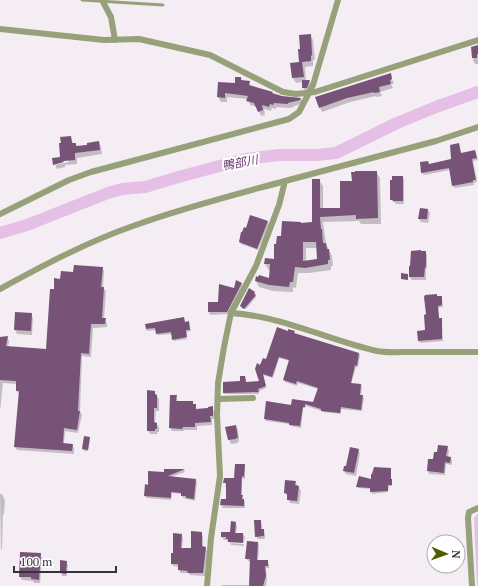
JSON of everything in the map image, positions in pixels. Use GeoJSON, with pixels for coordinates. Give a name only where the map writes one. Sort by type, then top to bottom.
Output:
{"type":"FeatureCollection","features":[{"type":"Feature","properties":{"kind":"street"},"geometry":{"type":"LineString","coordinates":[[102,0],[111,17],[116,40]]}},
{"type":"Feature","properties":{"kind":"street"},"geometry":{"type":"LineString","coordinates":[[0,214],[68,180],[91,172],[289,118],[299,112],[309,93],[320,65],[338,0]]}},
{"type":"Feature","properties":{"kind":"street"},"geometry":{"type":"LineString","coordinates":[[0,29],[104,40],[139,39],[210,55],[283,92],[309,93],[478,40]]}},
{"type":"Feature","properties":{"kind":"street"},"geometry":{"type":"LineString","coordinates":[[0,289],[84,246],[131,226],[183,208],[436,142],[478,127]]}},
{"type":"Feature","properties":{"kind":"street"},"geometry":{"type":"LineString","coordinates":[[207,586],[211,538],[220,476],[217,415],[218,383],[224,347],[231,314],[256,266],[279,205],[285,181]]}},
{"type":"Feature","properties":{"kind":"street"},"geometry":{"type":"LineString","coordinates":[[231,314],[245,315],[281,323],[379,352],[478,352]]}},
{"type":"Feature","properties":{"kind":"street"},"geometry":{"type":"LineString","coordinates":[[218,399],[253,398]]}},
{"type":"Feature","properties":{"kind":"street"},"geometry":{"type":"LineString","coordinates":[[472,586],[468,518],[469,512],[478,508]]}},
{"type":"Feature","properties":{"kind":"lane"},"geometry":{"type":"LineString","coordinates":[[82,0],[102,0],[163,5]]}},
{"type":"Feature","properties":{"kind":"shaded area"},"geometry":{"type":"Polygon","coordinates":[[[478,513],[478,586],[477,586],[474,518],[478,513]]]}},
{"type":"Feature","properties":{"kind":"building"},"geometry":{"type":"Polygon","coordinates":[[[311,34],[311,61],[302,62],[304,77],[292,78],[290,63],[299,62],[299,35],[311,34]]]}},
{"type":"Feature","properties":{"kind":"building"},"geometry":{"type":"Polygon","coordinates":[[[478,45],[477,58],[472,58],[471,47],[478,45]]]}},
{"type":"Feature","properties":{"kind":"building"},"geometry":{"type":"Polygon","coordinates":[[[391,73],[391,84],[379,87],[380,92],[347,98],[319,108],[315,97],[391,73]]]}},
{"type":"Feature","properties":{"kind":"building"},"geometry":{"type":"Polygon","coordinates":[[[235,77],[241,77],[241,80],[250,81],[249,85],[273,92],[272,93],[282,96],[301,98],[300,100],[288,104],[274,103],[273,105],[270,104],[269,107],[262,105],[263,110],[258,112],[254,103],[246,101],[248,96],[225,93],[225,98],[217,97],[218,82],[235,83],[235,77]]]}},
{"type":"Feature","properties":{"kind":"building"},"geometry":{"type":"Polygon","coordinates":[[[302,80],[310,80],[307,88],[302,88],[302,80]]]}},
{"type":"Feature","properties":{"kind":"building"},"geometry":{"type":"Polygon","coordinates":[[[71,136],[72,143],[76,143],[76,146],[87,145],[87,143],[99,141],[100,150],[75,153],[75,160],[63,161],[64,162],[53,165],[52,158],[60,157],[60,137],[71,136]]]}},
{"type":"Feature","properties":{"kind":"building"},"geometry":{"type":"Polygon","coordinates":[[[459,143],[461,153],[475,150],[477,158],[472,159],[476,180],[473,180],[473,182],[452,186],[449,168],[421,173],[420,162],[428,161],[429,164],[451,159],[450,145],[459,143]]]}},
{"type":"Feature","properties":{"kind":"building"},"geometry":{"type":"Polygon","coordinates":[[[377,171],[378,218],[356,219],[356,215],[320,217],[323,243],[326,243],[327,249],[329,249],[330,260],[328,260],[328,264],[305,268],[295,267],[293,282],[290,282],[289,287],[269,285],[255,281],[256,276],[258,277],[259,275],[269,278],[270,264],[264,264],[265,258],[274,259],[274,244],[276,244],[277,236],[281,236],[282,221],[301,223],[312,222],[312,179],[320,179],[320,208],[340,208],[340,181],[352,181],[351,172],[377,171]],[[303,242],[303,261],[317,259],[316,242],[303,242]]]}},
{"type":"Feature","properties":{"kind":"building"},"geometry":{"type":"Polygon","coordinates":[[[392,176],[403,176],[403,201],[390,200],[390,180],[392,180],[392,176]]]}},
{"type":"Feature","properties":{"kind":"building"},"geometry":{"type":"Polygon","coordinates":[[[420,208],[428,209],[427,219],[418,219],[420,208]]]}},
{"type":"Feature","properties":{"kind":"building"},"geometry":{"type":"Polygon","coordinates":[[[250,215],[268,221],[257,249],[239,242],[241,232],[244,227],[246,228],[250,215]]]}},
{"type":"Feature","properties":{"kind":"building"},"geometry":{"type":"Polygon","coordinates":[[[411,251],[426,251],[426,267],[424,277],[409,277],[411,251]]]}},
{"type":"Feature","properties":{"kind":"building"},"geometry":{"type":"Polygon","coordinates":[[[74,265],[103,267],[101,287],[104,287],[102,318],[106,318],[105,324],[91,324],[89,354],[81,353],[78,411],[80,411],[77,430],[64,428],[63,443],[73,444],[72,451],[14,447],[19,391],[16,391],[16,381],[0,380],[0,337],[8,336],[6,346],[46,349],[50,289],[54,289],[54,278],[60,279],[61,271],[73,272],[74,265]]]}},
{"type":"Feature","properties":{"kind":"building"},"geometry":{"type":"Polygon","coordinates":[[[401,273],[408,274],[408,280],[401,279],[401,273]]]}},
{"type":"Feature","properties":{"kind":"building"},"geometry":{"type":"Polygon","coordinates":[[[236,280],[242,283],[227,312],[208,312],[208,302],[218,302],[219,284],[234,288],[236,280]]]}},
{"type":"Feature","properties":{"kind":"building"},"geometry":{"type":"Polygon","coordinates":[[[249,288],[255,292],[254,294],[256,295],[244,309],[240,306],[249,288]]]}},
{"type":"Feature","properties":{"kind":"building"},"geometry":{"type":"Polygon","coordinates":[[[437,294],[437,296],[442,296],[442,305],[438,306],[439,318],[442,318],[442,339],[418,341],[417,331],[425,330],[424,315],[426,314],[424,297],[425,295],[437,294]]]}},
{"type":"Feature","properties":{"kind":"building"},"geometry":{"type":"Polygon","coordinates":[[[15,312],[32,313],[31,331],[14,330],[15,312]]]}},
{"type":"Feature","properties":{"kind":"building"},"geometry":{"type":"Polygon","coordinates":[[[184,317],[185,322],[189,321],[190,330],[186,330],[187,337],[172,340],[171,332],[156,334],[155,328],[146,329],[145,324],[184,317]]]}},
{"type":"Feature","properties":{"kind":"building"},"geometry":{"type":"Polygon","coordinates":[[[277,327],[288,331],[288,329],[295,331],[294,333],[359,353],[357,366],[355,365],[351,383],[361,384],[360,395],[363,395],[361,410],[341,407],[340,413],[321,411],[321,409],[305,404],[305,407],[303,407],[300,426],[264,419],[266,401],[291,405],[292,399],[313,402],[318,388],[297,381],[296,384],[283,380],[289,360],[279,357],[272,377],[263,374],[266,386],[258,389],[259,392],[223,393],[223,382],[240,381],[240,376],[245,376],[246,382],[259,381],[255,369],[257,363],[260,365],[263,358],[266,359],[277,327]]]}},
{"type":"Feature","properties":{"kind":"building"},"geometry":{"type":"Polygon","coordinates":[[[147,390],[155,391],[155,394],[157,395],[157,408],[154,408],[154,422],[157,423],[157,429],[155,429],[155,431],[147,431],[147,390]]]}},
{"type":"Feature","properties":{"kind":"building"},"geometry":{"type":"Polygon","coordinates":[[[170,395],[177,395],[176,401],[193,401],[193,404],[196,404],[196,409],[213,406],[213,416],[210,416],[211,422],[195,423],[195,427],[183,427],[182,429],[169,428],[170,395]]]}},
{"type":"Feature","properties":{"kind":"building"},"geometry":{"type":"Polygon","coordinates":[[[236,425],[238,438],[228,440],[225,427],[236,425]]]}},
{"type":"Feature","properties":{"kind":"building"},"geometry":{"type":"Polygon","coordinates":[[[84,436],[90,437],[88,450],[82,449],[84,436]]]}},
{"type":"Feature","properties":{"kind":"building"},"geometry":{"type":"Polygon","coordinates":[[[438,445],[448,446],[446,456],[451,457],[450,463],[445,462],[444,473],[427,471],[428,459],[433,459],[434,452],[437,452],[438,445]]]}},
{"type":"Feature","properties":{"kind":"building"},"geometry":{"type":"Polygon","coordinates":[[[350,447],[359,449],[354,473],[343,471],[344,466],[346,466],[350,447]]]}},
{"type":"Feature","properties":{"kind":"building"},"geometry":{"type":"Polygon","coordinates":[[[235,464],[245,464],[244,477],[242,476],[241,495],[243,495],[242,499],[244,499],[244,506],[220,505],[221,499],[226,499],[226,483],[223,483],[224,478],[234,478],[235,464]]]}},
{"type":"Feature","properties":{"kind":"building"},"geometry":{"type":"Polygon","coordinates":[[[374,467],[391,468],[392,485],[388,485],[388,491],[370,492],[370,488],[356,487],[359,476],[371,479],[371,474],[374,467]]]}},
{"type":"Feature","properties":{"kind":"building"},"geometry":{"type":"Polygon","coordinates":[[[164,469],[185,469],[168,476],[196,479],[194,499],[181,496],[181,493],[171,492],[171,498],[144,496],[145,484],[148,485],[148,471],[164,472],[164,469]]]}},
{"type":"Feature","properties":{"kind":"building"},"geometry":{"type":"Polygon","coordinates":[[[285,480],[296,481],[295,485],[299,486],[297,501],[287,500],[287,494],[284,493],[285,480]]]}},
{"type":"Feature","properties":{"kind":"building"},"geometry":{"type":"Polygon","coordinates":[[[254,520],[261,520],[261,529],[264,529],[264,536],[255,537],[254,520]]]}},
{"type":"Feature","properties":{"kind":"building"},"geometry":{"type":"Polygon","coordinates":[[[231,521],[236,522],[235,533],[243,533],[243,543],[228,542],[226,537],[221,537],[221,532],[230,532],[231,521]]]}},
{"type":"Feature","properties":{"kind":"building"},"geometry":{"type":"Polygon","coordinates":[[[191,531],[202,532],[202,546],[206,547],[203,573],[187,573],[188,571],[178,570],[178,564],[171,564],[171,553],[173,553],[173,533],[182,534],[181,548],[191,548],[191,531]]]}},
{"type":"Feature","properties":{"kind":"building"},"geometry":{"type":"Polygon","coordinates":[[[247,541],[258,542],[257,560],[268,560],[268,566],[265,566],[266,576],[263,586],[249,586],[250,559],[245,559],[247,541]]]}},
{"type":"Feature","properties":{"kind":"building"},"geometry":{"type":"Polygon","coordinates":[[[20,552],[41,553],[39,580],[31,579],[31,577],[19,577],[20,552]]]}},
{"type":"Feature","properties":{"kind":"building"},"geometry":{"type":"Polygon","coordinates":[[[60,560],[67,561],[66,574],[60,573],[60,560]]]}},
{"type":"Feature","properties":{"kind":"waterway","name":"鴨部川"},"geometry":{"type":"LineString","coordinates":[[0,233],[27,225],[108,193],[122,189],[145,187],[246,159],[278,155],[317,155],[336,153],[397,123],[478,92]]}}]}
